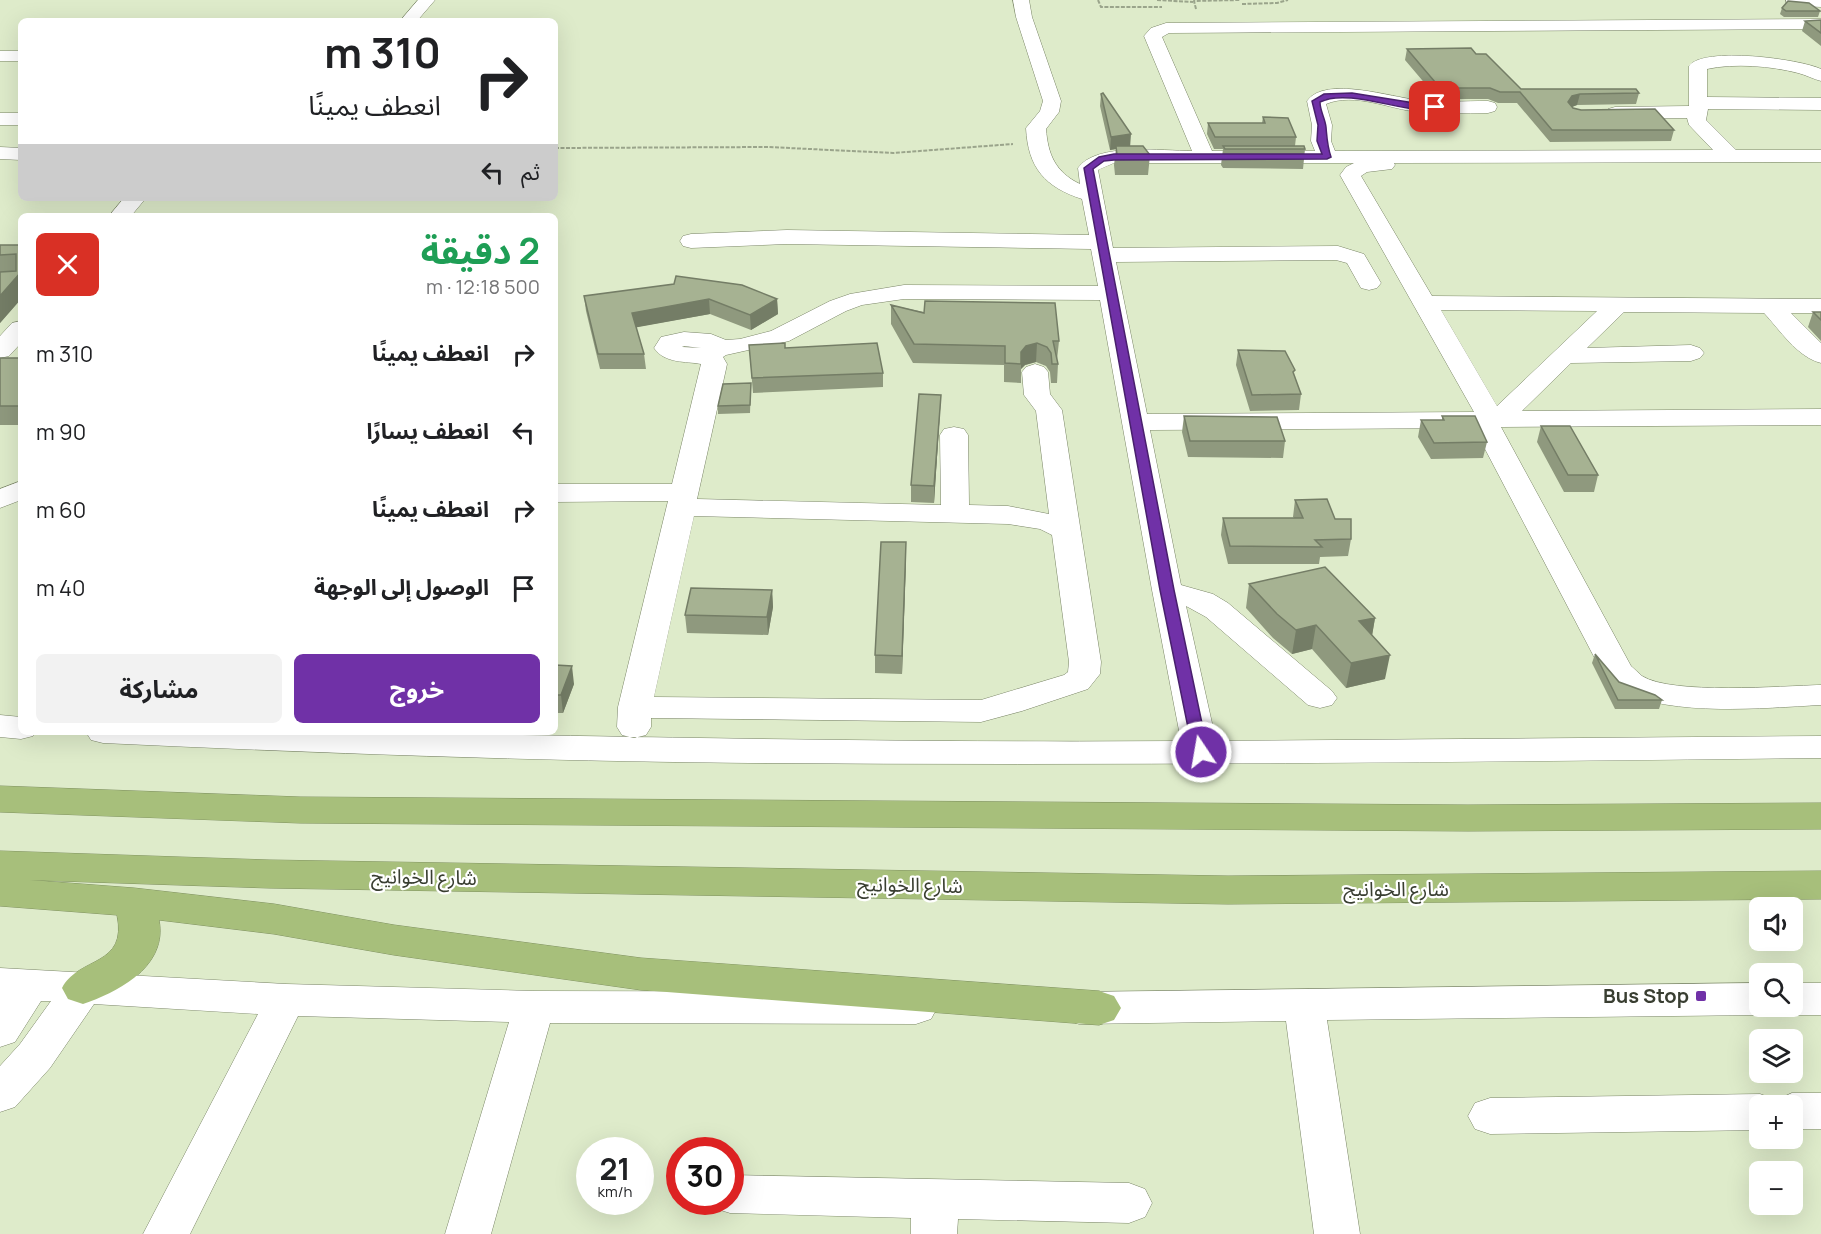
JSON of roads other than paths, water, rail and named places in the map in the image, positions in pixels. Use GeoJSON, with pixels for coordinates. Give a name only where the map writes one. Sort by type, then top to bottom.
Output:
{"type":"FeatureCollection","features":[{"type":"Feature","properties":{"kind":"highway"},"geometry":{"type":"LineString","coordinates":[[0,799],[324,810],[1444,818],[1821,816]]}},
{"type":"Feature","properties":{"kind":"highway","name":"شارع الخوانيج"},"geometry":{"type":"LineString","coordinates":[[0,865],[281,874],[1228,890],[1821,885]]}},
{"type":"Feature","properties":{"kind":"highway"},"geometry":{"type":"LineString","coordinates":[[0,892],[134,902],[274,920],[394,940],[641,974],[1099,1008]]}},
{"type":"Feature","properties":{"kind":"highway"},"geometry":{"type":"LineString","coordinates":[[83,988],[108,977],[129,959],[139,940],[139,923],[134,902]]}},
{"type":"Feature","properties":{"kind":"street"},"geometry":{"type":"LineString","coordinates":[[411,18],[427,0]]}},
{"type":"Feature","properties":{"kind":"street"},"geometry":{"type":"LineString","coordinates":[[1021,0],[1024,16],[1052,101],[1049,112],[1036,128],[1041,160],[1054,178],[1076,191],[1093,196]]}},
{"type":"Feature","properties":{"kind":"street"},"geometry":{"type":"LineString","coordinates":[[1793,2],[1821,2]]}},
{"type":"Feature","properties":{"kind":"street"},"geometry":{"type":"LineString","coordinates":[[1417,9],[1427,26]]}},
{"type":"Feature","properties":{"kind":"street"},"geometry":{"type":"LineString","coordinates":[[1205,157],[1153,36],[1157,32],[1179,26],[1821,24]]}},
{"type":"Feature","properties":{"kind":"street"},"geometry":{"type":"LineString","coordinates":[[1693,35],[1821,35]]}},
{"type":"Feature","properties":{"kind":"street"},"geometry":{"type":"LineString","coordinates":[[0,56],[18,56]]}},
{"type":"Feature","properties":{"kind":"street"},"geometry":{"type":"LineString","coordinates":[[1730,156],[1697,123],[1698,68],[1705,63],[1783,63],[1807,68],[1821,76]]}},
{"type":"Feature","properties":{"kind":"street"},"geometry":{"type":"LineString","coordinates":[[1327,157],[1321,141],[1322,125],[1315,106],[1316,101],[1324,97],[1352,95],[1421,106],[1488,107]]}},
{"type":"Feature","properties":{"kind":"street"},"geometry":{"type":"LineString","coordinates":[[1600,113],[1821,104]]}},
{"type":"Feature","properties":{"kind":"street"},"geometry":{"type":"LineString","coordinates":[[0,119],[18,119]]}},
{"type":"Feature","properties":{"kind":"street"},"geometry":{"type":"LineString","coordinates":[[0,153],[18,154]]}},
{"type":"Feature","properties":{"kind":"street"},"geometry":{"type":"LineString","coordinates":[[1201,752],[1167,590],[1088,168],[1102,159],[1121,157],[1821,156]]}},
{"type":"Feature","properties":{"kind":"street"},"geometry":{"type":"LineString","coordinates":[[1821,165],[1370,165],[1355,169],[1350,175],[1491,419],[1618,672],[1627,682],[1644,690],[1678,696],[1821,695]]}},
{"type":"Feature","properties":{"kind":"street"},"geometry":{"type":"LineString","coordinates":[[122,213],[132,201]]}},
{"type":"Feature","properties":{"kind":"street"},"geometry":{"type":"LineString","coordinates":[[691,241],[788,237],[1103,249],[1338,253],[1356,259],[1369,283]]}},
{"type":"Feature","properties":{"kind":"street"},"geometry":{"type":"LineString","coordinates":[[631,751],[635,707],[713,369],[713,351],[780,336],[838,306],[880,295],[904,292],[1111,293]]}},
{"type":"Feature","properties":{"kind":"street"},"geometry":{"type":"LineString","coordinates":[[1424,303],[1821,306]]}},
{"type":"Feature","properties":{"kind":"street"},"geometry":{"type":"LineString","coordinates":[[1491,419],[1564,356],[1617,305]]}},
{"type":"Feature","properties":{"kind":"street"},"geometry":{"type":"LineString","coordinates":[[1771,306],[1810,348],[1821,355]]}},
{"type":"Feature","properties":{"kind":"street"},"geometry":{"type":"LineString","coordinates":[[1584,336],[1654,354]]}},
{"type":"Feature","properties":{"kind":"street"},"geometry":{"type":"LineString","coordinates":[[1564,356],[1691,353]]}},
{"type":"Feature","properties":{"kind":"street"},"geometry":{"type":"LineString","coordinates":[[635,707],[981,711],[1066,686],[1082,676],[1086,669],[1064,529],[1049,410],[1037,395],[1035,372]]}},
{"type":"Feature","properties":{"kind":"street"},"geometry":{"type":"LineString","coordinates":[[1136,422],[1821,417]]}},
{"type":"Feature","properties":{"kind":"street"},"geometry":{"type":"LineString","coordinates":[[954,435],[956,513]]}},
{"type":"Feature","properties":{"kind":"street"},"geometry":{"type":"LineString","coordinates":[[0,499],[18,491]]}},
{"type":"Feature","properties":{"kind":"street"},"geometry":{"type":"LineString","coordinates":[[558,493],[1028,517],[1064,529]]}},
{"type":"Feature","properties":{"kind":"street"},"geometry":{"type":"LineString","coordinates":[[1167,590],[1202,601],[1217,610],[1320,698]]}},
{"type":"Feature","properties":{"kind":"street"},"geometry":{"type":"LineString","coordinates":[[0,726],[18,728]]}},
{"type":"Feature","properties":{"kind":"street"},"geometry":{"type":"LineString","coordinates":[[170,735],[416,746],[631,751],[1201,752],[1821,747]]}},
{"type":"Feature","properties":{"kind":"street"},"geometry":{"type":"LineString","coordinates":[[0,1031],[15,984],[286,1000],[534,1007],[1099,1008],[1749,999]]}},
{"type":"Feature","properties":{"kind":"street"},"geometry":{"type":"LineString","coordinates":[[0,1095],[35,1056],[83,988]]}},
{"type":"Feature","properties":{"kind":"street"},"geometry":{"type":"LineString","coordinates":[[1803,999],[1821,999]]}},
{"type":"Feature","properties":{"kind":"street"},"geometry":{"type":"LineString","coordinates":[[166,1234],[286,1000]]}},
{"type":"Feature","properties":{"kind":"street"},"geometry":{"type":"LineString","coordinates":[[1304,1005],[1337,1234]]}},
{"type":"Feature","properties":{"kind":"street"},"geometry":{"type":"LineString","coordinates":[[468,1234],[534,1007]]}},
{"type":"Feature","properties":{"kind":"street"},"geometry":{"type":"LineString","coordinates":[[1803,1111],[1821,1111]]}},
{"type":"Feature","properties":{"kind":"street"},"geometry":{"type":"LineString","coordinates":[[1490,1116],[1749,1112]]}},
{"type":"Feature","properties":{"kind":"street"},"geometry":{"type":"LineString","coordinates":[[744,1196],[934,1216],[1129,1203]]}},
{"type":"Feature","properties":{"kind":"place","name":"Bus Stop"},"geometry":{"type":"Point","coordinates":[1701,996]}}]}
